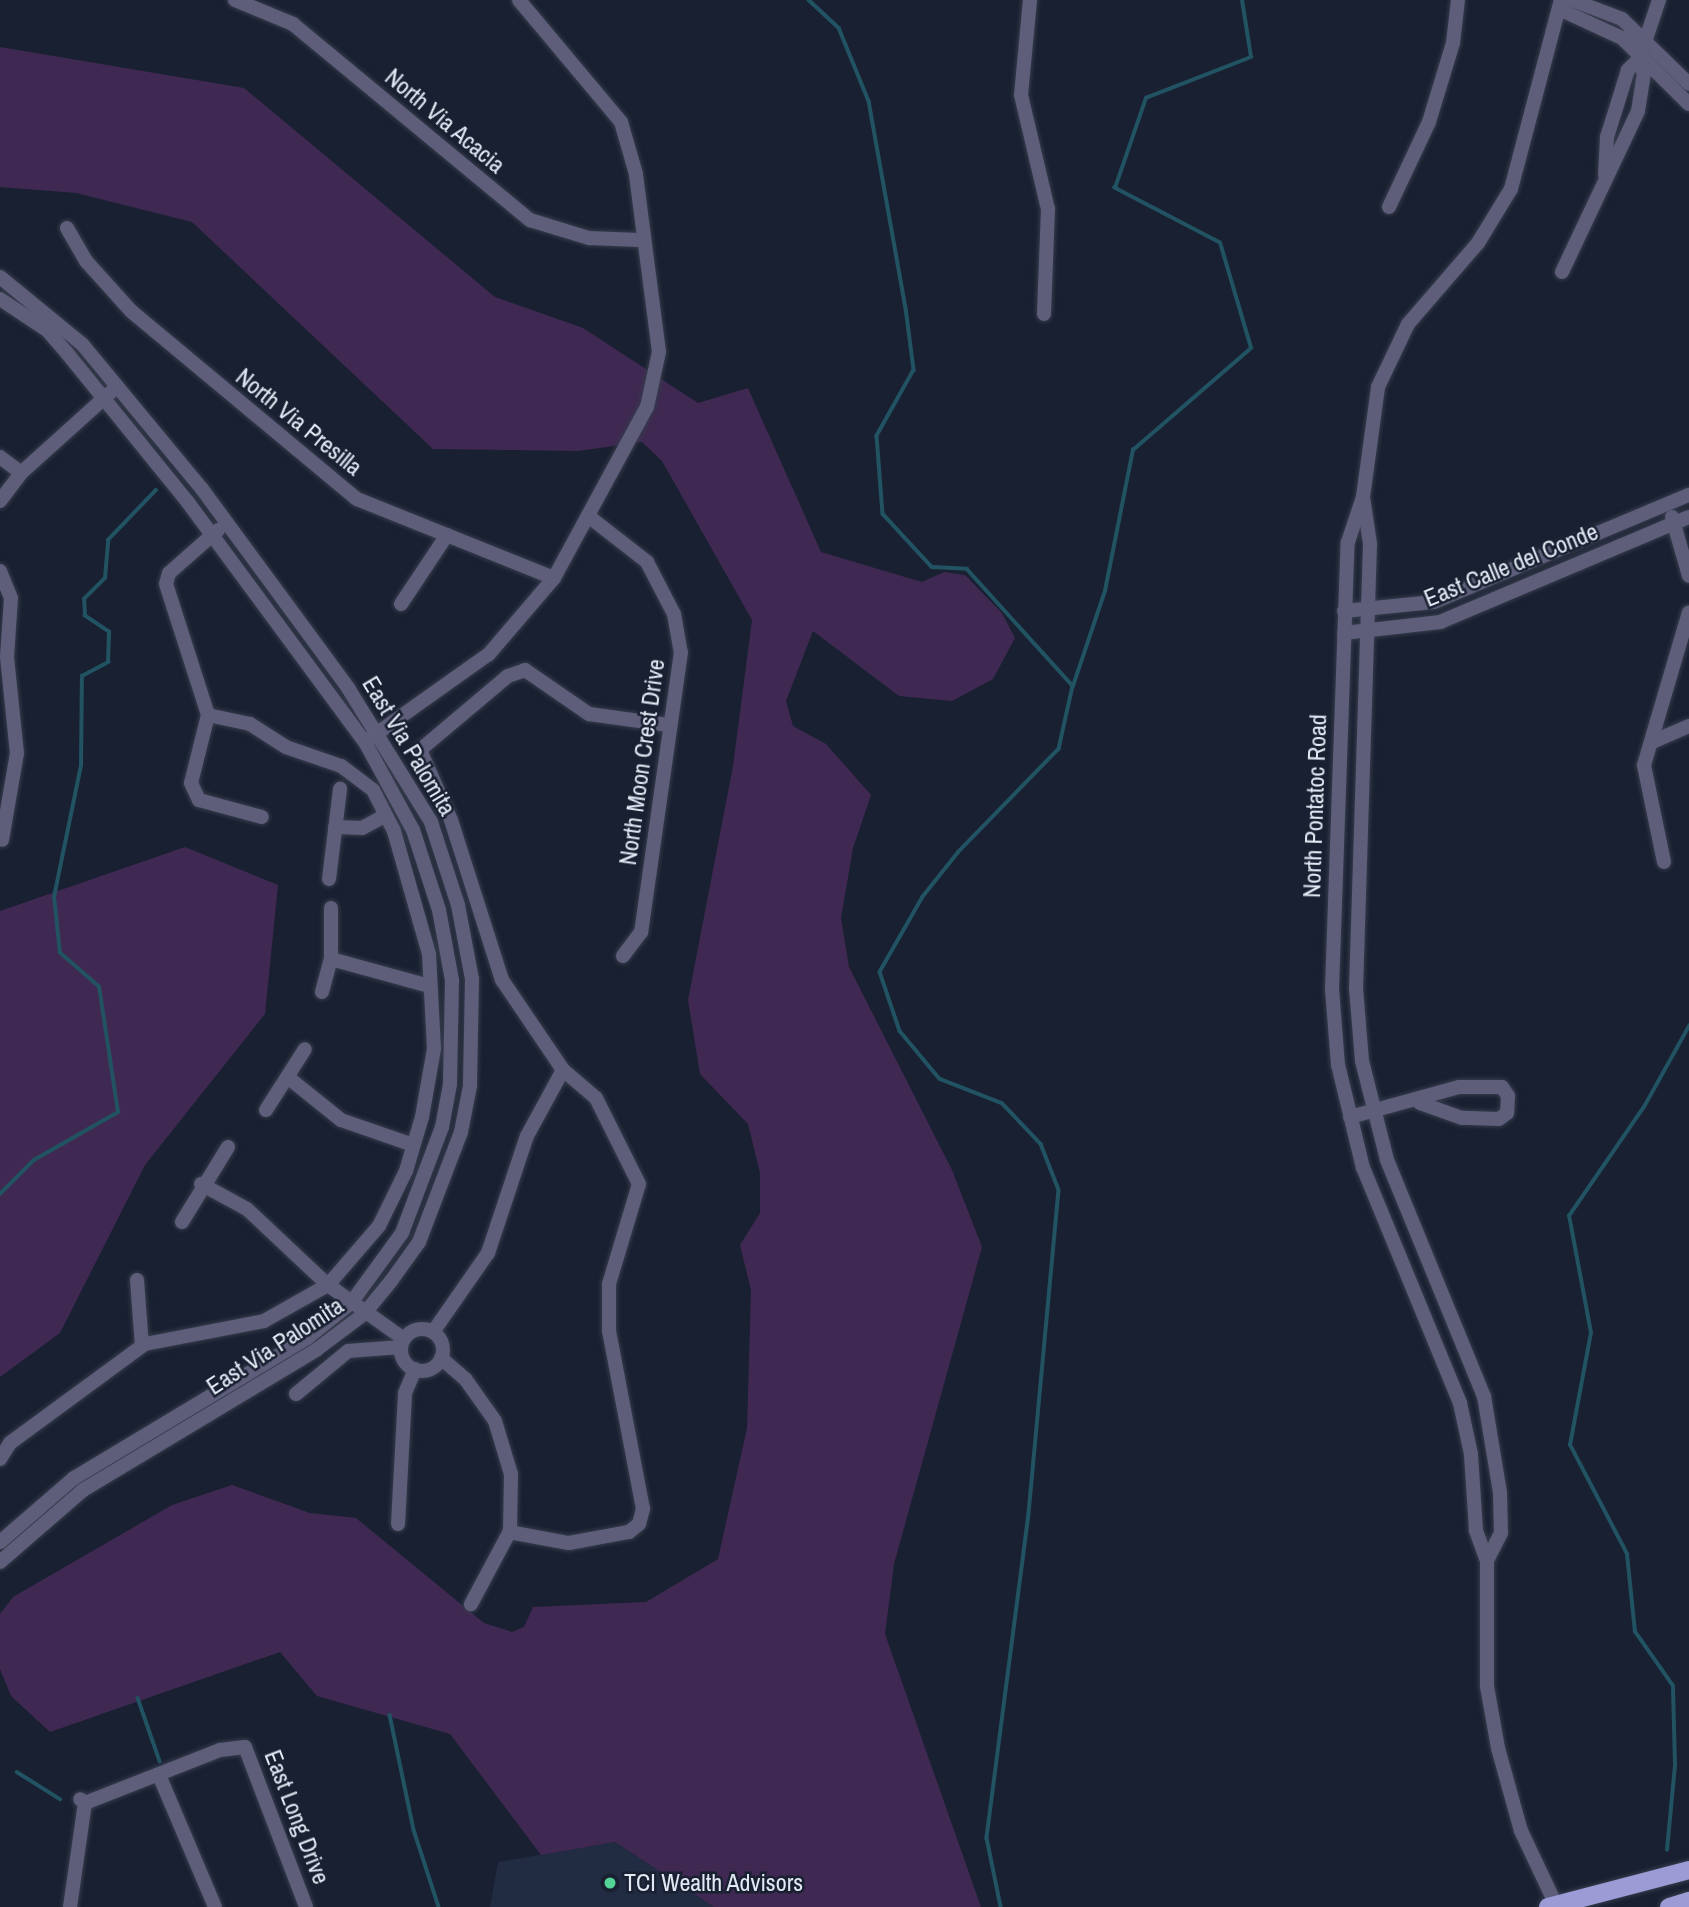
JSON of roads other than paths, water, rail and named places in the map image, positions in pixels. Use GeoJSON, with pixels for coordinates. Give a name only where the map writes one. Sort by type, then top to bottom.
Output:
{"type":"FeatureCollection","features":[{"type":"Feature","properties":{"kind":"main road"},"geometry":{"type":"LineString","coordinates":[[1554,1906],[1689,1870]]}},
{"type":"Feature","properties":{"kind":"main road"},"geometry":{"type":"LineString","coordinates":[[1669,1907],[1689,1901]]}},
{"type":"Feature","properties":{"kind":"street","name":"North Via Acacia"},"geometry":{"type":"LineString","coordinates":[[235,0],[293,24],[530,220],[589,238],[639,240]]}},
{"type":"Feature","properties":{"kind":"street"},"geometry":{"type":"LineString","coordinates":[[365,742],[489,654],[554,578],[592,519],[647,407],[659,352],[639,240],[636,174],[621,122],[519,0]]}},
{"type":"Feature","properties":{"kind":"street"},"geometry":{"type":"LineString","coordinates":[[1030,0],[1021,42],[1021,96],[1048,209],[1044,314]]}},
{"type":"Feature","properties":{"kind":"street"},"geometry":{"type":"LineString","coordinates":[[1389,207],[1429,122],[1453,43],[1458,0]]}},
{"type":"Feature","properties":{"kind":"street"},"geometry":{"type":"LineString","coordinates":[[1572,0],[1622,19],[1689,84]]}},
{"type":"Feature","properties":{"kind":"street"},"geometry":{"type":"LineString","coordinates":[[1562,272],[1637,111],[1644,74],[1639,59],[1659,0]]}},
{"type":"Feature","properties":{"kind":"street"},"geometry":{"type":"LineString","coordinates":[[1560,5],[1607,28],[1689,104]]}},
{"type":"Feature","properties":{"kind":"street","name":"North Pontatoc Road"},"geometry":{"type":"LineString","coordinates":[[1554,1906],[1521,1831],[1499,1748],[1488,1686],[1488,1561],[1476,1530],[1471,1454],[1460,1404],[1363,1168],[1350,1117],[1332,989],[1344,611],[1350,529],[1363,498],[1371,422],[1389,360],[1408,324],[1478,243],[1511,189],[1560,5]]}},
{"type":"Feature","properties":{"kind":"street","name":"North Via Presilla"},"geometry":{"type":"LineString","coordinates":[[67,228],[86,261],[131,311],[302,458],[357,499],[554,578]]}},
{"type":"Feature","properties":{"kind":"street","name":"East Via Palomita"},"geometry":{"type":"LineString","coordinates":[[0,276],[58,320],[116,388],[227,523],[377,733],[431,822],[458,905],[472,979],[470,1073],[461,1132],[436,1206],[419,1242],[364,1314],[273,1377],[83,1490],[0,1562]]}},
{"type":"Feature","properties":{"kind":"street","name":"East Via Palomita"},"geometry":{"type":"LineString","coordinates":[[0,299],[47,330],[104,398],[212,534],[365,742],[413,830],[439,909],[452,981],[451,1071],[442,1127],[402,1233],[351,1303],[307,1338],[74,1478],[0,1542]]}},
{"type":"Feature","properties":{"kind":"street"},"geometry":{"type":"LineString","coordinates":[[0,501],[21,473],[116,388]]}},
{"type":"Feature","properties":{"kind":"street"},"geometry":{"type":"LineString","coordinates":[[0,457],[21,473]]}},
{"type":"Feature","properties":{"kind":"street","name":"East Calle del Conde"},"geometry":{"type":"LineString","coordinates":[[1344,611],[1368,611],[1434,602],[1689,495]]}},
{"type":"Feature","properties":{"kind":"street","name":"North Pontatoc Road"},"geometry":{"type":"LineString","coordinates":[[1363,498],[1369,512],[1368,633],[1356,988],[1373,1113],[1484,1396],[1500,1506],[1501,1534],[1488,1561]]}},
{"type":"Feature","properties":{"kind":"street"},"geometry":{"type":"LineString","coordinates":[[1667,505],[1689,576]]}},
{"type":"Feature","properties":{"kind":"street","name":"East Calle del Conde"},"geometry":{"type":"LineString","coordinates":[[1344,633],[1368,633],[1440,622],[1689,517]]}},
{"type":"Feature","properties":{"kind":"street","name":"North Moon Crest Drive"},"geometry":{"type":"LineString","coordinates":[[592,519],[647,562],[674,614],[681,652],[668,725],[641,932],[623,956]]}},
{"type":"Feature","properties":{"kind":"street"},"geometry":{"type":"LineString","coordinates":[[227,523],[169,573],[166,584],[208,715],[194,796],[262,817]]}},
{"type":"Feature","properties":{"kind":"street"},"geometry":{"type":"LineString","coordinates":[[401,604],[447,535]]}},
{"type":"Feature","properties":{"kind":"street"},"geometry":{"type":"LineString","coordinates":[[0,571],[11,598],[7,657],[17,753],[2,840]]}},
{"type":"Feature","properties":{"kind":"street"},"geometry":{"type":"LineString","coordinates":[[1664,862],[1647,797],[1644,765],[1689,612]]}},
{"type":"Feature","properties":{"kind":"street"},"geometry":{"type":"LineString","coordinates":[[509,1532],[569,1543],[629,1532],[642,1520],[610,1331],[609,1284],[637,1172],[596,1098],[563,1070],[502,981],[451,820],[419,759],[421,746],[520,667],[534,673],[559,698],[589,714],[668,725]]}},
{"type":"Feature","properties":{"kind":"street"},"geometry":{"type":"LineString","coordinates":[[0,1460],[10,1443],[142,1346],[264,1321],[328,1285],[379,1226],[413,1145],[434,1049],[423,919],[373,790],[341,766],[286,747],[250,724],[208,715]]}},
{"type":"Feature","properties":{"kind":"street"},"geometry":{"type":"LineString","coordinates":[[1652,741],[1689,726]]}},
{"type":"Feature","properties":{"kind":"street"},"geometry":{"type":"LineString","coordinates":[[329,878],[340,789]]}},
{"type":"Feature","properties":{"kind":"street"},"geometry":{"type":"LineString","coordinates":[[335,827],[362,828],[385,816]]}},
{"type":"Feature","properties":{"kind":"street"},"geometry":{"type":"LineString","coordinates":[[321,992],[331,959],[331,908]]}},
{"type":"Feature","properties":{"kind":"street"},"geometry":{"type":"LineString","coordinates":[[331,959],[429,986]]}},
{"type":"Feature","properties":{"kind":"street"},"geometry":{"type":"LineString","coordinates":[[266,1110],[290,1079],[305,1048]]}},
{"type":"Feature","properties":{"kind":"street"},"geometry":{"type":"LineString","coordinates":[[433,1332],[488,1253],[527,1136],[563,1070]]}},
{"type":"Feature","properties":{"kind":"street"},"geometry":{"type":"LineString","coordinates":[[290,1079],[341,1120],[413,1145]]}},
{"type":"Feature","properties":{"kind":"street"},"geometry":{"type":"LineString","coordinates":[[1350,1117],[1420,1103],[1482,1085],[1502,1087],[1508,1096],[1507,1113],[1499,1119],[1462,1118],[1420,1103]]}},
{"type":"Feature","properties":{"kind":"street"},"geometry":{"type":"LineString","coordinates":[[182,1222],[201,1184],[228,1147]]}},
{"type":"Feature","properties":{"kind":"street"},"geometry":{"type":"LineString","coordinates":[[201,1184],[247,1209],[328,1285],[402,1343],[404,1361],[415,1370],[427,1370],[441,1358]]}},
{"type":"Feature","properties":{"kind":"street"},"geometry":{"type":"LineString","coordinates":[[137,1280],[142,1346]]}},
{"type":"Feature","properties":{"kind":"street"},"geometry":{"type":"LineString","coordinates":[[296,1394],[348,1351],[402,1343],[420,1329],[433,1332]]}},
{"type":"Feature","properties":{"kind":"street"},"geometry":{"type":"LineString","coordinates":[[433,1332],[441,1358],[480,1397],[506,1447],[509,1532],[471,1604]]}},
{"type":"Feature","properties":{"kind":"street"},"geometry":{"type":"LineString","coordinates":[[398,1524],[405,1393],[415,1370]]}},
{"type":"Feature","properties":{"kind":"street","name":"East Long Drive"},"geometry":{"type":"LineString","coordinates":[[70,1907],[83,1801],[159,1775],[220,1750],[245,1747],[306,1907]]}},
{"type":"Feature","properties":{"kind":"street"},"geometry":{"type":"LineString","coordinates":[[159,1775],[215,1907]]}},
{"type":"Feature","properties":{"kind":"waterway"},"geometry":{"type":"LineString","coordinates":[[809,0],[839,28],[869,101],[906,308],[914,370],[877,436],[883,514],[932,567],[967,569],[1073,686],[1059,749],[959,852],[923,897],[880,972],[900,1031],[940,1079],[1002,1103],[1041,1144],[1059,1190],[1029,1514],[987,1838],[1001,1907]]}},
{"type":"Feature","properties":{"kind":"waterway"},"geometry":{"type":"LineString","coordinates":[[1073,686],[1105,591],[1133,450],[1251,348],[1220,243],[1115,188],[1146,98],[1251,57],[1242,0]]}},
{"type":"Feature","properties":{"kind":"waterway"},"geometry":{"type":"LineString","coordinates":[[0,1194],[34,1160],[118,1112],[99,987],[60,953],[54,897],[81,765],[82,676],[108,662],[109,632],[85,616],[84,599],[105,578],[108,540],[156,490]]}},
{"type":"Feature","properties":{"kind":"waterway"},"geometry":{"type":"LineString","coordinates":[[1667,1850],[1675,1765],[1673,1686],[1635,1632],[1627,1554],[1570,1445],[1591,1333],[1569,1216],[1644,1107],[1689,1026]]}},
{"type":"Feature","properties":{"kind":"waterway"},"geometry":{"type":"LineString","coordinates":[[138,1698],[160,1761]]}},
{"type":"Feature","properties":{"kind":"waterway"},"geometry":{"type":"LineString","coordinates":[[390,1715],[414,1830],[439,1907]]}},
{"type":"Feature","properties":{"kind":"waterway"},"geometry":{"type":"LineString","coordinates":[[17,1772],[60,1799]]}},
{"type":"Feature","properties":{"kind":"place","name":"TCI Wealth Advisors"},"geometry":{"type":"Point","coordinates":[610,1883]}}]}
